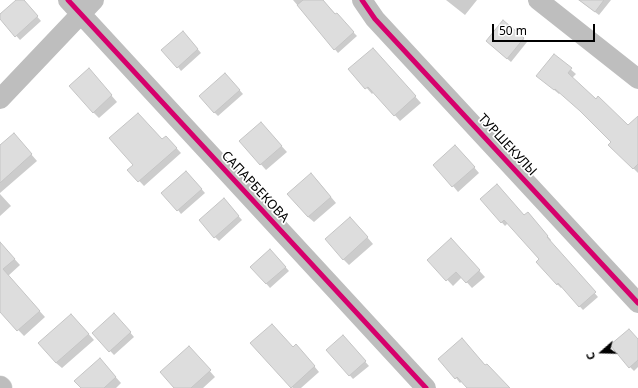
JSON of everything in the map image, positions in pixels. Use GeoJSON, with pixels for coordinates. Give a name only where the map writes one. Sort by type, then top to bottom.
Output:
{"type":"FeatureCollection","features":[{"type":"Feature","properties":{"kind":"street","name":"ТУРШЕКУЛЫ"},"geometry":{"type":"LineString","coordinates":[[362,0],[375,19],[638,303]]}},
{"type":"Feature","properties":{"kind":"street"},"geometry":{"type":"LineString","coordinates":[[538,0],[638,79]]}},
{"type":"Feature","properties":{"kind":"street"},"geometry":{"type":"LineString","coordinates":[[0,99],[81,5]]}},
{"type":"Feature","properties":{"kind":"street","name":"САПАРБЕКОВА"},"geometry":{"type":"LineString","coordinates":[[81,5],[426,388]]}},
{"type":"Feature","properties":{"kind":"building"},"geometry":{"type":"Polygon","coordinates":[[[16,0],[24,0],[38,16],[15,37],[0,19],[0,14],[16,0]]]}},
{"type":"Feature","properties":{"kind":"building"},"geometry":{"type":"Polygon","coordinates":[[[303,0],[323,0],[354,32],[334,50],[297,5],[303,0]]]}},
{"type":"Feature","properties":{"kind":"building"},"geometry":{"type":"Polygon","coordinates":[[[579,0],[604,0],[595,12],[579,0]]]}},
{"type":"Feature","properties":{"kind":"building"},"geometry":{"type":"Polygon","coordinates":[[[503,20],[524,38],[507,59],[486,41],[503,20]]]}},
{"type":"Feature","properties":{"kind":"building"},"geometry":{"type":"Polygon","coordinates":[[[183,31],[198,49],[177,68],[161,50],[183,31]]]}},
{"type":"Feature","properties":{"kind":"building"},"geometry":{"type":"Polygon","coordinates":[[[373,48],[416,96],[394,116],[368,87],[365,89],[348,69],[373,48]]]}},
{"type":"Feature","properties":{"kind":"building"},"geometry":{"type":"Polygon","coordinates":[[[554,54],[572,68],[568,73],[596,99],[598,96],[628,125],[638,116],[638,164],[633,169],[608,145],[611,142],[580,111],[555,89],[554,90],[536,76],[554,54]]]}},
{"type":"Feature","properties":{"kind":"building"},"geometry":{"type":"Polygon","coordinates":[[[89,68],[112,95],[93,113],[69,86],[89,68]]]}},
{"type":"Feature","properties":{"kind":"building"},"geometry":{"type":"Polygon","coordinates":[[[225,73],[240,90],[214,113],[199,96],[225,73]]]}},
{"type":"Feature","properties":{"kind":"building"},"geometry":{"type":"Polygon","coordinates":[[[138,113],[162,139],[166,136],[177,148],[138,182],[127,170],[133,165],[109,138],[138,113]]]}},
{"type":"Feature","properties":{"kind":"building"},"geometry":{"type":"Polygon","coordinates":[[[261,122],[282,146],[260,165],[239,141],[261,122]]]}},
{"type":"Feature","properties":{"kind":"building"},"geometry":{"type":"Polygon","coordinates":[[[14,133],[32,154],[0,183],[0,145],[14,133]]]}},
{"type":"Feature","properties":{"kind":"building"},"geometry":{"type":"Polygon","coordinates":[[[455,145],[475,167],[452,187],[433,165],[455,145]]]}},
{"type":"Feature","properties":{"kind":"building"},"geometry":{"type":"Polygon","coordinates":[[[186,171],[202,189],[177,211],[161,193],[186,171]]]}},
{"type":"Feature","properties":{"kind":"building"},"geometry":{"type":"Polygon","coordinates":[[[311,173],[331,197],[308,217],[287,194],[311,173]]]}},
{"type":"Feature","properties":{"kind":"building"},"geometry":{"type":"Polygon","coordinates":[[[497,184],[524,215],[528,212],[548,236],[547,237],[596,292],[579,307],[558,283],[557,285],[536,262],[539,259],[504,220],[501,223],[480,199],[497,184]]]}},
{"type":"Feature","properties":{"kind":"building"},"geometry":{"type":"Polygon","coordinates":[[[224,198],[239,216],[214,238],[199,220],[224,198]]]}},
{"type":"Feature","properties":{"kind":"building"},"geometry":{"type":"Polygon","coordinates":[[[350,217],[368,237],[343,260],[325,239],[350,217]]]}},
{"type":"Feature","properties":{"kind":"building"},"geometry":{"type":"Polygon","coordinates":[[[451,238],[480,270],[466,283],[456,272],[446,281],[427,260],[451,238]]]}},
{"type":"Feature","properties":{"kind":"building"},"geometry":{"type":"Polygon","coordinates":[[[0,242],[15,259],[3,269],[40,311],[17,331],[0,312],[0,242]]]}},
{"type":"Feature","properties":{"kind":"building"},"geometry":{"type":"Polygon","coordinates":[[[270,249],[286,267],[266,284],[250,267],[270,249]]]}},
{"type":"Feature","properties":{"kind":"building"},"geometry":{"type":"Polygon","coordinates":[[[114,313],[131,332],[109,352],[92,333],[114,313]]]}},
{"type":"Feature","properties":{"kind":"building"},"geometry":{"type":"Polygon","coordinates":[[[71,314],[89,334],[56,363],[38,343],[71,314]]]}},
{"type":"Feature","properties":{"kind":"building"},"geometry":{"type":"Polygon","coordinates":[[[272,324],[293,347],[296,344],[315,366],[291,388],[250,343],[272,324]]]}},
{"type":"Feature","properties":{"kind":"building"},"geometry":{"type":"Polygon","coordinates":[[[629,329],[638,339],[638,360],[629,368],[610,345],[629,329]]]}},
{"type":"Feature","properties":{"kind":"building"},"geometry":{"type":"Polygon","coordinates":[[[343,335],[366,361],[349,376],[326,350],[343,335]]]}},
{"type":"Feature","properties":{"kind":"building"},"geometry":{"type":"Polygon","coordinates":[[[462,338],[485,365],[487,364],[510,388],[467,388],[457,377],[455,379],[438,359],[462,338]]]}},
{"type":"Feature","properties":{"kind":"building"},"geometry":{"type":"Polygon","coordinates":[[[189,346],[211,370],[191,388],[174,388],[160,372],[189,346]]]}},
{"type":"Feature","properties":{"kind":"building"},"geometry":{"type":"Polygon","coordinates":[[[100,358],[116,377],[104,388],[81,388],[74,381],[100,358]]]}},
{"type":"Feature","properties":{"kind":"cycle path"},"geometry":{"type":"LineString","coordinates":[[68,0],[426,388]]}},
{"type":"Feature","properties":{"kind":"cycle path"},"geometry":{"type":"LineString","coordinates":[[362,0],[375,19],[638,303]]}}]}
